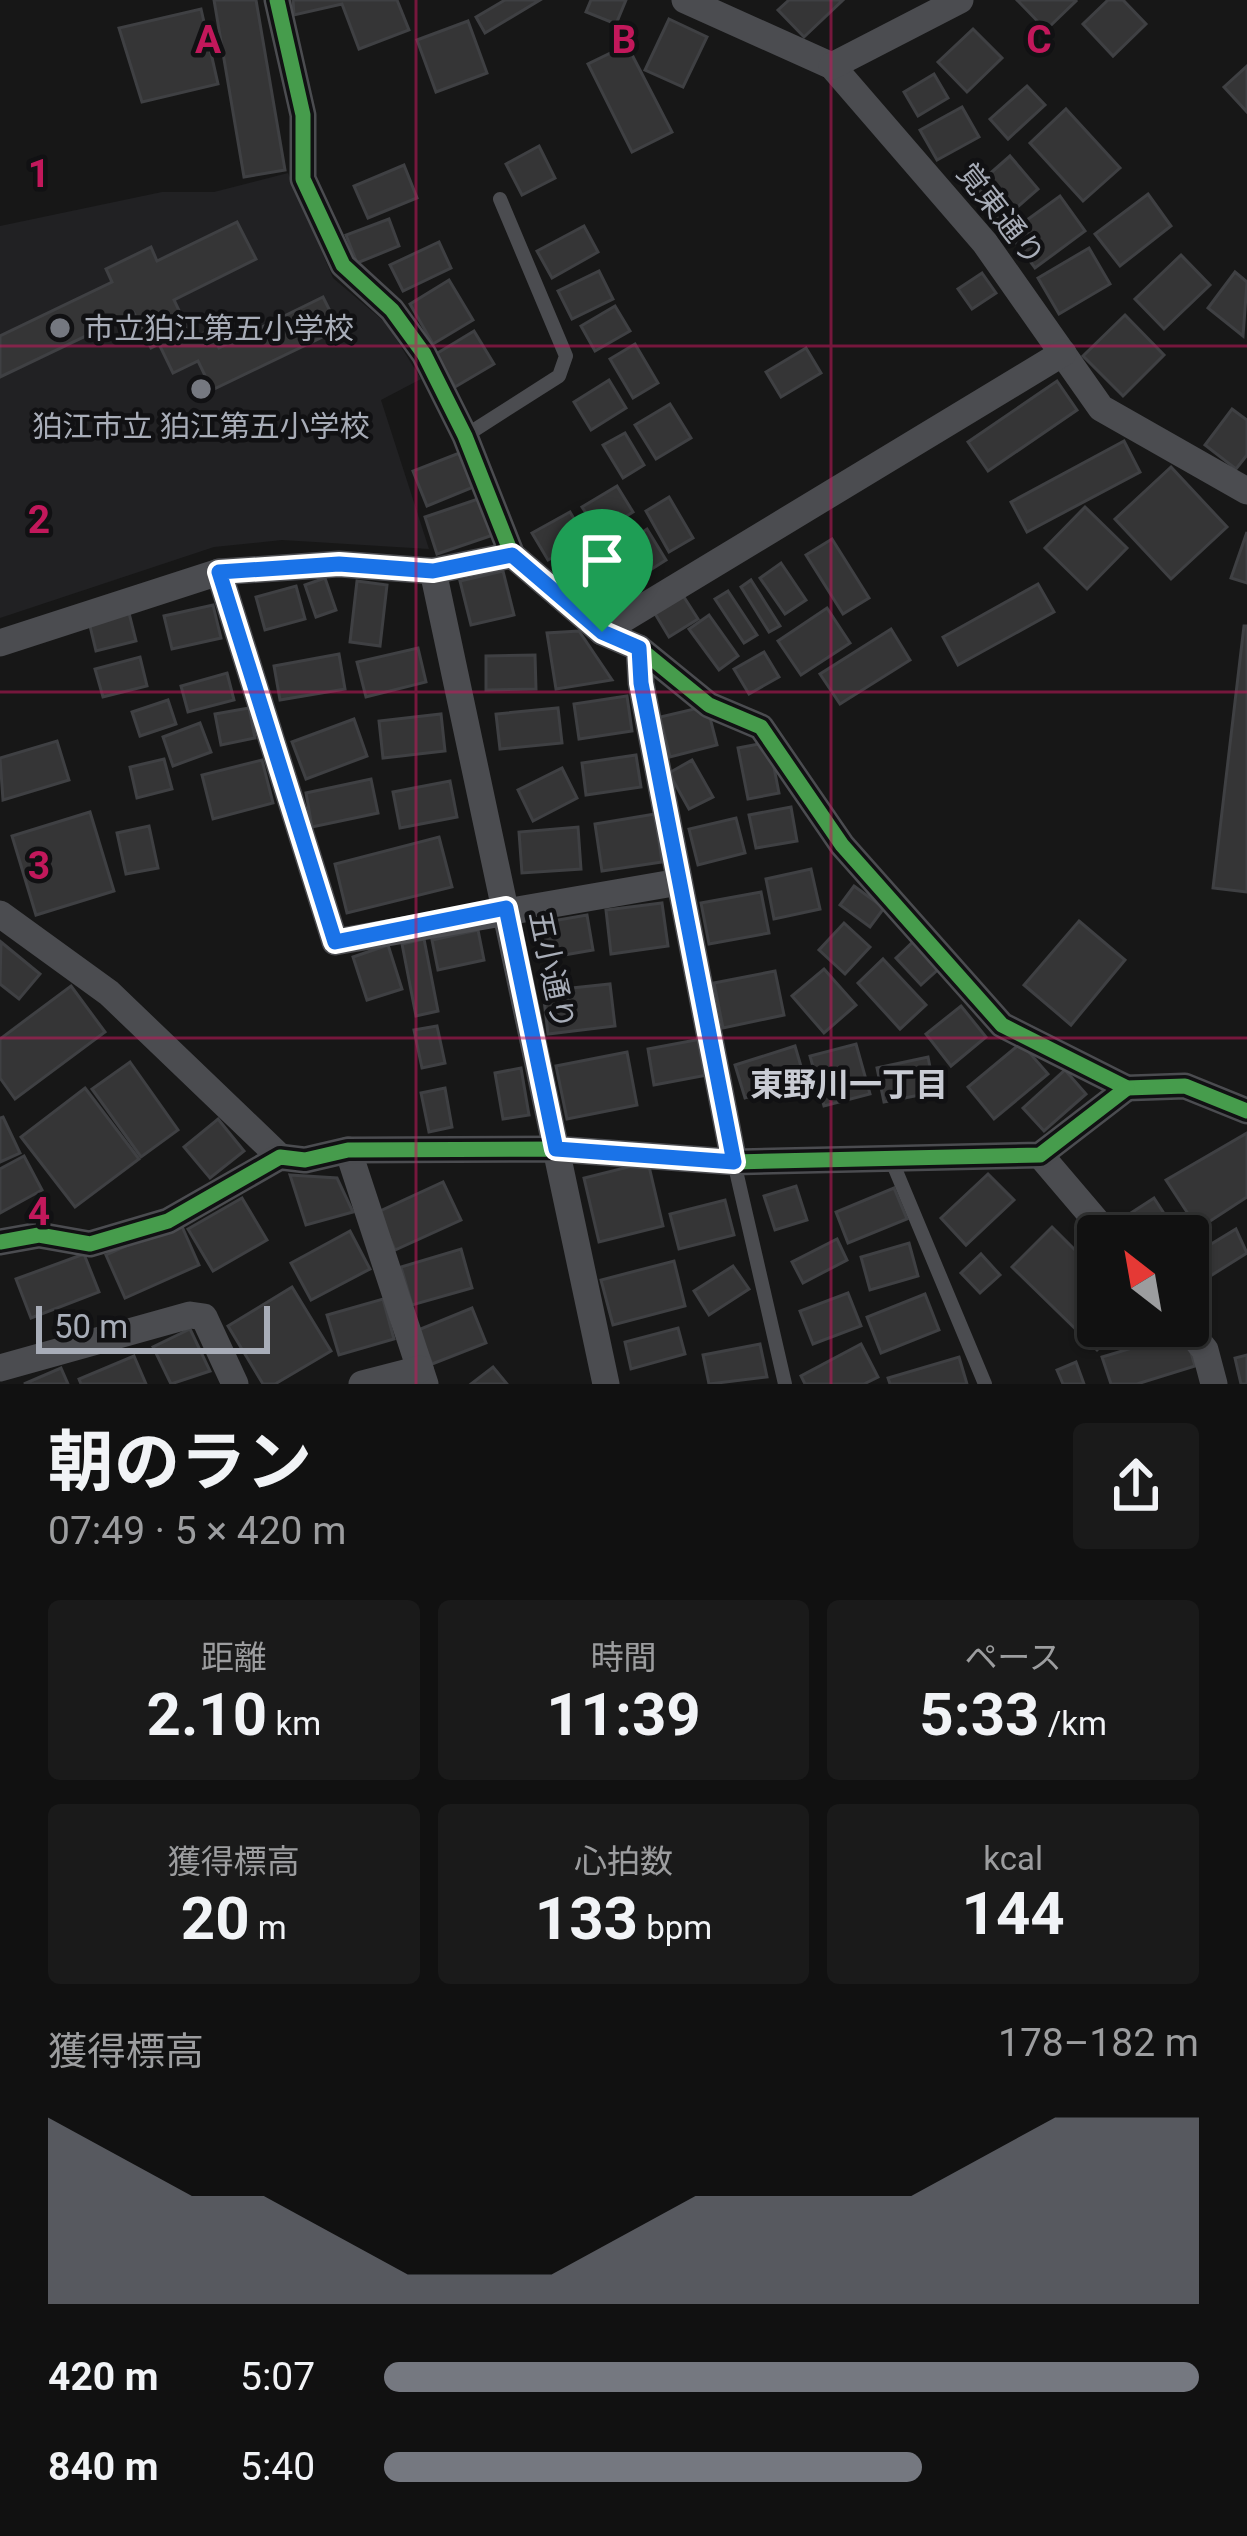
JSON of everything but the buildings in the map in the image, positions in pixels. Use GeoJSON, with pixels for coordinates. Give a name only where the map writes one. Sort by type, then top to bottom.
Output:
{"type":"FeatureCollection","features":[{"type":"Feature","properties":{"kind":"street"},"geometry":{"type":"LineString","coordinates":[[277,0],[302,115],[303,178],[343,265],[403,325],[465,436],[512,555],[602,632],[639,648],[709,705],[761,727],[842,845],[1002,1025],[1126,1088],[1185,1086],[1247,1111]]}},
{"type":"Feature","properties":{"kind":"street","name":"覚東通り"},"geometry":{"type":"LineString","coordinates":[[685,0],[832,67],[985,243],[1101,408],[1247,491]]}},
{"type":"Feature","properties":{"kind":"street"},"geometry":{"type":"LineString","coordinates":[[832,67],[960,0]]}},
{"type":"Feature","properties":{"kind":"street"},"geometry":{"type":"LineString","coordinates":[[602,632],[1063,353]]}},
{"type":"Feature","properties":{"kind":"street"},"geometry":{"type":"LineString","coordinates":[[0,643],[219,572],[339,564],[433,571],[512,555]]}},
{"type":"Feature","properties":{"kind":"street","name":"五小通り"},"geometry":{"type":"LineString","coordinates":[[433,571],[606,1384]]}},
{"type":"Feature","properties":{"kind":"street"},"geometry":{"type":"LineString","coordinates":[[219,572],[335,942],[506,908],[679,882]]}},
{"type":"Feature","properties":{"kind":"street"},"geometry":{"type":"LineString","coordinates":[[639,648],[641,683],[734,1162]]}},
{"type":"Feature","properties":{"kind":"street"},"geometry":{"type":"LineString","coordinates":[[0,914],[109,993],[280,1157]]}},
{"type":"Feature","properties":{"kind":"street"},"geometry":{"type":"LineString","coordinates":[[0,1242],[39,1235],[90,1244],[168,1221],[280,1157],[305,1160],[347,1150],[556,1149],[734,1162],[1040,1155],[1126,1088]]}},
{"type":"Feature","properties":{"kind":"street"},"geometry":{"type":"LineString","coordinates":[[347,1150],[422,1376],[362,1384]]}},
{"type":"Feature","properties":{"kind":"street"},"geometry":{"type":"LineString","coordinates":[[1040,1155],[1091,1215]]}},
{"type":"Feature","properties":{"kind":"street"},"geometry":{"type":"LineString","coordinates":[[0,1368],[190,1315],[204,1317],[235,1384]]}},
{"type":"Feature","properties":{"kind":"street"},"geometry":{"type":"LineString","coordinates":[[1202,1347],[1214,1384]]}},
{"type":"Feature","properties":{"kind":"lane"},"geometry":{"type":"LineString","coordinates":[[465,436],[559,376],[566,356],[500,199]]}},
{"type":"Feature","properties":{"kind":"lane"},"geometry":{"type":"LineString","coordinates":[[891,1159],[985,1384]]}},
{"type":"Feature","properties":{"kind":"lane"},"geometry":{"type":"LineString","coordinates":[[734,1162],[784,1384]]}},
{"type":"Feature","properties":{"kind":"shaded area","name":"狛江市立 狛江第五小学校"},"geometry":{"type":"Polygon","coordinates":[[[288,173],[333,278],[387,324],[421,379],[381,400],[429,549],[282,540],[214,547],[0,618],[0,226],[162,192],[214,192],[288,173]]]}},
{"type":"Feature","properties":{"kind":"cycle path"},"geometry":{"type":"LineString","coordinates":[[277,0],[303,115],[303,179],[343,265],[392,310],[424,354],[465,436],[512,555],[602,632],[639,648],[709,705],[761,727],[842,845],[1002,1025],[1127,1088],[1185,1086],[1247,1111]]}},
{"type":"Feature","properties":{"kind":"cycle path"},"geometry":{"type":"LineString","coordinates":[[0,1242],[39,1235],[90,1244],[168,1221],[280,1157],[305,1160],[348,1150],[556,1149],[734,1162],[1040,1155],[1127,1088]]}},
{"type":"Feature","properties":{"kind":"place","name":"市立狛江第五小学校"},"geometry":{"type":"Point","coordinates":[60,328]}},
{"type":"Feature","properties":{"kind":"place","name":"狛江市立 狛江第五小学校"},"geometry":{"type":"Point","coordinates":[201,389]}},
{"type":"Feature","properties":{"kind":"district","name":"東野川一丁目"},"geometry":{"type":"Point","coordinates":[849,1084]}},
{"type":"Feature","properties":{"kind":"route"},"geometry":{"type":"LineString","coordinates":[[512,555],[602,632],[639,648],[641,683],[734,1162],[556,1149],[506,908],[335,942],[282,786],[219,572],[339,564],[433,571],[512,555]]}}]}
